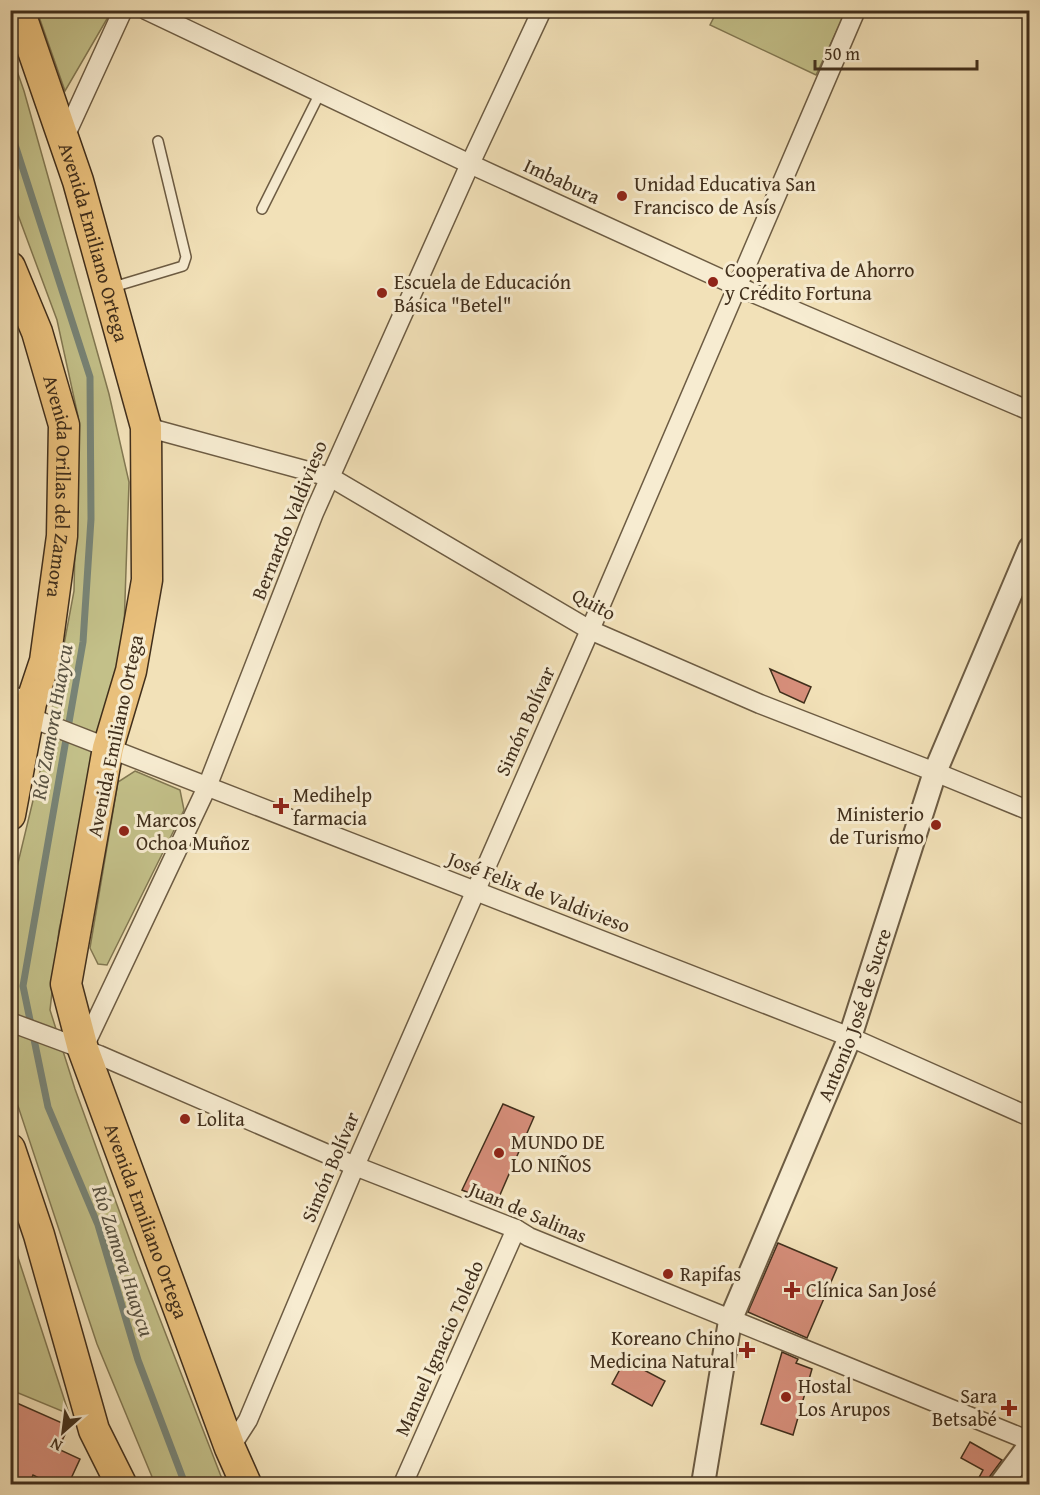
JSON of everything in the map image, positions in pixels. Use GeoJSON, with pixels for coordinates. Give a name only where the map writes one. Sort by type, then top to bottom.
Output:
{"type":"FeatureCollection","features":[{"type":"Feature","properties":{"kind":"main road","name":"Avenida Emiliano Ortega"},"geometry":{"type":"LineString","coordinates":[[19,10],[78,181],[146,428],[147,580],[131,671],[108,748],[66,984],[83,1049],[230,1448],[246,1485]]}},
{"type":"Feature","properties":{"kind":"main road","name":"Avenida Orillas del Zamora"},"geometry":{"type":"LineString","coordinates":[[10,267],[37,332],[64,425],[62,536],[45,661],[20,707],[10,815]]}},
{"type":"Feature","properties":{"kind":"main road"},"geometry":{"type":"LineString","coordinates":[[10,1149],[39,1235],[94,1430],[121,1485]]}},
{"type":"Feature","properties":{"kind":"street"},"geometry":{"type":"LineString","coordinates":[[63,141],[123,10]]}},
{"type":"Feature","properties":{"kind":"street","name":"Imbabura"},"geometry":{"type":"LineString","coordinates":[[146,10],[470,164],[739,287],[1029,411]]}},
{"type":"Feature","properties":{"kind":"street","name":"Bernardo Valdivieso"},"geometry":{"type":"LineString","coordinates":[[83,1049],[207,787],[330,477],[470,164],[542,10]]}},
{"type":"Feature","properties":{"kind":"street","name":"Simón Bolívar"},"geometry":{"type":"LineString","coordinates":[[230,1448],[248,1420],[355,1166],[739,287],[856,10]]}},
{"type":"Feature","properties":{"kind":"street","name":"Quito"},"geometry":{"type":"LineString","coordinates":[[146,428],[330,477],[590,630],[760,704],[1029,811]]}},
{"type":"Feature","properties":{"kind":"street","name":"Antonio José de Sucre"},"geometry":{"type":"LineString","coordinates":[[703,1485],[730,1321],[850,1037],[935,772],[1029,548]]}},
{"type":"Feature","properties":{"kind":"street","name":"José Felix de Valdivieso"},"geometry":{"type":"LineString","coordinates":[[20,707],[108,748],[850,1037],[1029,1117]]}},
{"type":"Feature","properties":{"kind":"street","name":"Juan de Salinas"},"geometry":{"type":"LineString","coordinates":[[10,1022],[83,1049],[355,1166],[516,1229],[529,1237],[730,1321],[1029,1443]]}},
{"type":"Feature","properties":{"kind":"street","name":"Manuel Ignacio Toledo"},"geometry":{"type":"LineString","coordinates":[[403,1485],[516,1229]]}},
{"type":"Feature","properties":{"kind":"street"},"geometry":{"type":"LineString","coordinates":[[1001,1485],[1029,1443]]}},
{"type":"Feature","properties":{"kind":"lane"},"geometry":{"type":"LineString","coordinates":[[262,209],[320,93]]}},
{"type":"Feature","properties":{"kind":"lane"},"geometry":{"type":"LineString","coordinates":[[108,289],[183,266],[186,257],[158,141]]}},
{"type":"Feature","properties":{"kind":"shaded area"},"geometry":{"type":"Polygon","coordinates":[[[717,10],[846,11],[816,75],[710,25],[717,10]]]}},
{"type":"Feature","properties":{"kind":"shaded area"},"geometry":{"type":"Polygon","coordinates":[[[37,11],[111,12],[65,91],[37,11]]]}},
{"type":"Feature","properties":{"kind":"shaded area"},"geometry":{"type":"Polygon","coordinates":[[[10,51],[24,91],[109,394],[129,482],[124,629],[105,729],[59,930],[50,1010],[75,1089],[137,1260],[224,1484],[155,1484],[97,1344],[11,1085],[11,892],[42,763],[74,591],[78,416],[57,320],[11,196],[10,51]]]}},
{"type":"Feature","properties":{"kind":"shaded area"},"geometry":{"type":"Polygon","coordinates":[[[135,771],[180,790],[184,810],[107,965],[98,964],[90,948],[118,782],[135,771]]]}},
{"type":"Feature","properties":{"kind":"shaded area"},"geometry":{"type":"Polygon","coordinates":[[[11,1236],[69,1414],[11,1390],[11,1236]]]}},
{"type":"Feature","properties":{"kind":"building"},"geometry":{"type":"Polygon","coordinates":[[[770,669],[811,687],[804,703],[780,692],[770,669]]]}},
{"type":"Feature","properties":{"kind":"building","name":"MUNDO DE LO NIÑOS"},"geometry":{"type":"Polygon","coordinates":[[[503,1104],[534,1117],[496,1204],[462,1190],[503,1104]]]}},
{"type":"Feature","properties":{"kind":"building","name":"Clínica San José"},"geometry":{"type":"Polygon","coordinates":[[[778,1243],[837,1268],[807,1338],[748,1312],[778,1243]]]}},
{"type":"Feature","properties":{"kind":"building","name":"Hostal Los Arupos"},"geometry":{"type":"Polygon","coordinates":[[[782,1352],[798,1359],[796,1363],[812,1369],[793,1435],[761,1424],[782,1352]]]}},
{"type":"Feature","properties":{"kind":"building"},"geometry":{"type":"Polygon","coordinates":[[[625,1360],[665,1381],[652,1406],[612,1384],[625,1360]]]}},
{"type":"Feature","properties":{"kind":"building"},"geometry":{"type":"Polygon","coordinates":[[[10,1400],[69,1426],[58,1449],[80,1459],[68,1485],[53,1485],[33,1475],[29,1485],[10,1485],[10,1400]]]}},
{"type":"Feature","properties":{"kind":"building"},"geometry":{"type":"Polygon","coordinates":[[[970,1442],[1002,1460],[990,1476],[988,1485],[975,1485],[983,1470],[961,1458],[970,1442]]]}},
{"type":"Feature","properties":{"kind":"waterway","name":"Río Zamora Huaycu"},"geometry":{"type":"LineString","coordinates":[[10,129],[90,377],[91,519],[83,642],[23,986],[48,1107],[98,1225],[138,1360],[185,1484]]}},
{"type":"Feature","properties":{"kind":"place","name":"Unidad Educativa San Francisco de Asís"},"geometry":{"type":"Point","coordinates":[622,196]}},
{"type":"Feature","properties":{"kind":"place","name":"Cooperativa de Ahorro y Crédito Fortuna"},"geometry":{"type":"Point","coordinates":[713,282]}},
{"type":"Feature","properties":{"kind":"place","name":"Escuela de Educación Básica \"Betel\""},"geometry":{"type":"Point","coordinates":[382,293]}},
{"type":"Feature","properties":{"kind":"place","name":"Medihelp farmacia"},"geometry":{"type":"Point","coordinates":[281,806]}},
{"type":"Feature","properties":{"kind":"place","name":"Ministerio de Turismo"},"geometry":{"type":"Point","coordinates":[936,825]}},
{"type":"Feature","properties":{"kind":"place","name":"Marcos Ochoa Muñoz"},"geometry":{"type":"Point","coordinates":[124,831]}},
{"type":"Feature","properties":{"kind":"place","name":"Lolita"},"geometry":{"type":"Point","coordinates":[185,1119]}},
{"type":"Feature","properties":{"kind":"place","name":"MUNDO DE LO NIÑOS"},"geometry":{"type":"Point","coordinates":[499,1153]}},
{"type":"Feature","properties":{"kind":"place","name":"Rapifas"},"geometry":{"type":"Point","coordinates":[668,1274]}},
{"type":"Feature","properties":{"kind":"place","name":"Clínica San José"},"geometry":{"type":"Point","coordinates":[792,1290]}},
{"type":"Feature","properties":{"kind":"place","name":"Koreano Chino Medicina Natural"},"geometry":{"type":"Point","coordinates":[747,1350]}},
{"type":"Feature","properties":{"kind":"place","name":"Hostal Los Arupos"},"geometry":{"type":"Point","coordinates":[786,1397]}},
{"type":"Feature","properties":{"kind":"place","name":"Sara Betsabé"},"geometry":{"type":"Point","coordinates":[1009,1408]}}]}
